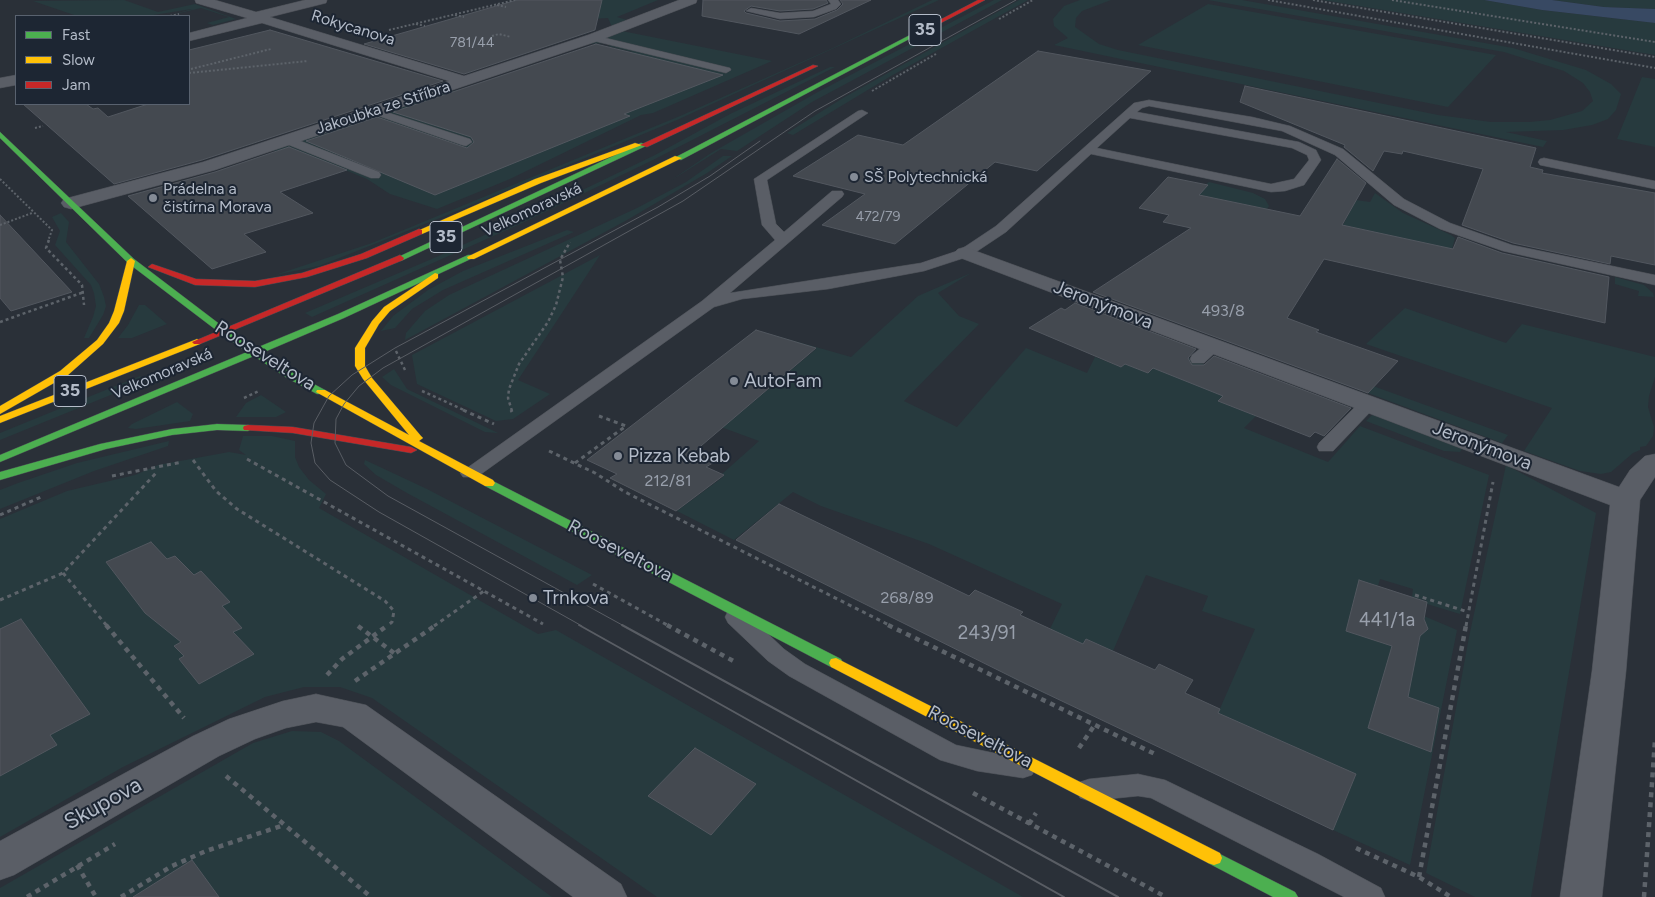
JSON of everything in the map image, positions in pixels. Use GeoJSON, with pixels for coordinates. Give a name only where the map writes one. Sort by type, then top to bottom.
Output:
{"type":"FeatureCollection","features":[{"type":"Feature","properties":{"kind":"main road","name":"Velkomoravská"},"geometry":{"type":"LineString","coordinates":[[0,459],[256,353],[470,257],[640,177],[982,0]]}},
{"type":"Feature","properties":{"kind":"main road","name":"Velkomoravská"},"geometry":{"type":"LineString","coordinates":[[0,420],[405,256],[830,60]]}},
{"type":"Feature","properties":{"kind":"main road","name":"Rooseveltova"},"geometry":{"type":"LineString","coordinates":[[0,134],[131,260],[223,331],[291,376],[430,453],[725,606]]}},
{"type":"Feature","properties":{"kind":"main road"},"geometry":{"type":"LineString","coordinates":[[0,411],[64,372],[100,342],[114,323],[119,312],[131,260],[195,282],[210,284],[256,284],[304,275],[364,256],[538,181],[664,135]]}},
{"type":"Feature","properties":{"kind":"main road"},"geometry":{"type":"LineString","coordinates":[[430,453],[368,379],[360,366],[360,348],[374,323],[387,309],[427,280],[470,257]]}},
{"type":"Feature","properties":{"kind":"main road"},"geometry":{"type":"LineString","coordinates":[[0,476],[104,446],[172,432],[217,427],[293,430],[430,453]]}},
{"type":"Feature","properties":{"kind":"main road","name":"Rooseveltova"},"geometry":{"type":"LineString","coordinates":[[1047,772],[1289,897]]}},
{"type":"Feature","properties":{"kind":"street","name":"Rokycanova"},"geometry":{"type":"LineString","coordinates":[[202,0],[466,81]]}},
{"type":"Feature","properties":{"kind":"street"},"geometry":{"type":"LineString","coordinates":[[190,38],[321,0]]}},
{"type":"Feature","properties":{"kind":"street","name":"Jakoubka ze Stříbra"},"geometry":{"type":"LineString","coordinates":[[71,203],[209,166],[593,38],[691,0]]}},
{"type":"Feature","properties":{"kind":"street"},"geometry":{"type":"LineString","coordinates":[[0,83],[15,80]]}},
{"type":"Feature","properties":{"kind":"street","name":"Jeronýmova"},"geometry":{"type":"LineString","coordinates":[[965,253],[1205,352],[1368,404],[1625,500]]}},
{"type":"Feature","properties":{"kind":"street"},"geometry":{"type":"LineString","coordinates":[[1581,897],[1608,671],[1625,500],[1640,476],[1655,462]]}},
{"type":"Feature","properties":{"kind":"street"},"geometry":{"type":"LineString","coordinates":[[198,734],[242,729],[274,717],[316,708],[353,715],[606,897]]}},
{"type":"Feature","properties":{"kind":"street","name":"Skupova"},"geometry":{"type":"LineString","coordinates":[[0,862],[198,734]]}},
{"type":"Feature","properties":{"kind":"lane"},"geometry":{"type":"LineString","coordinates":[[751,11],[780,16],[814,14],[837,4],[832,0]]}},
{"type":"Feature","properties":{"kind":"lane"},"geometry":{"type":"LineString","coordinates":[[593,38],[726,70]]}},
{"type":"Feature","properties":{"kind":"lane"},"geometry":{"type":"LineString","coordinates":[[708,304],[742,295],[828,284],[924,267],[965,253],[1001,229],[1138,105],[1159,103],[1286,128],[1339,152],[1390,196],[1413,211],[1445,226],[1508,248],[1655,280]]}},
{"type":"Feature","properties":{"kind":"lane"},"geometry":{"type":"LineString","coordinates":[[374,111],[466,142]]}},
{"type":"Feature","properties":{"kind":"lane"},"geometry":{"type":"LineString","coordinates":[[782,239],[770,224],[760,179],[862,113]]}},
{"type":"Feature","properties":{"kind":"lane"},"geometry":{"type":"LineString","coordinates":[[1088,150],[1271,188],[1285,187],[1299,182],[1315,160],[1312,152],[1295,145],[1128,114]]}},
{"type":"Feature","properties":{"kind":"lane"},"geometry":{"type":"LineString","coordinates":[[288,140],[375,175]]}},
{"type":"Feature","properties":{"kind":"lane"},"geometry":{"type":"LineString","coordinates":[[1544,162],[1655,185]]}},
{"type":"Feature","properties":{"kind":"lane"},"geometry":{"type":"LineString","coordinates":[[470,473],[708,304],[837,194]]}},
{"type":"Feature","properties":{"kind":"lane"},"geometry":{"type":"LineString","coordinates":[[1326,447],[1368,404]]}},
{"type":"Feature","properties":{"kind":"lane"},"geometry":{"type":"LineString","coordinates":[[725,606],[776,655],[797,670],[949,753],[977,761],[1047,772]]}},
{"type":"Feature","properties":{"kind":"lane"},"geometry":{"type":"LineString","coordinates":[[1082,790],[1138,786],[1156,788],[1308,862],[1371,897]]}},
{"type":"Feature","properties":{"kind":"path"},"geometry":{"type":"LineString","coordinates":[[384,32],[515,0]]}},
{"type":"Feature","properties":{"kind":"path"},"geometry":{"type":"LineString","coordinates":[[1268,0],[1655,68]]}},
{"type":"Feature","properties":{"kind":"path"},"geometry":{"type":"LineString","coordinates":[[1313,0],[1655,57]]}},
{"type":"Feature","properties":{"kind":"path"},"geometry":{"type":"LineString","coordinates":[[1392,0],[1655,42]]}},
{"type":"Feature","properties":{"kind":"path"},"geometry":{"type":"LineString","coordinates":[[495,5],[506,8]]}},
{"type":"Feature","properties":{"kind":"path"},"geometry":{"type":"LineString","coordinates":[[454,15],[464,17]]}},
{"type":"Feature","properties":{"kind":"path"},"geometry":{"type":"LineString","coordinates":[[416,24],[425,26]]}},
{"type":"Feature","properties":{"kind":"path"},"geometry":{"type":"LineString","coordinates":[[190,70],[272,48]]}},
{"type":"Feature","properties":{"kind":"path"},"geometry":{"type":"LineString","coordinates":[[190,70],[309,61]]}},
{"type":"Feature","properties":{"kind":"path"},"geometry":{"type":"LineString","coordinates":[[0,179],[32,213],[41,217],[52,230],[46,248],[82,285],[84,292],[0,322]]}},
{"type":"Feature","properties":{"kind":"path"},"geometry":{"type":"LineString","coordinates":[[0,224],[32,213]]}},
{"type":"Feature","properties":{"kind":"path"},"geometry":{"type":"LineString","coordinates":[[513,414],[508,398],[509,389],[519,364],[548,322],[556,305],[563,277],[560,260],[571,240]]}},
{"type":"Feature","properties":{"kind":"path"},"geometry":{"type":"LineString","coordinates":[[395,348],[406,372]]}},
{"type":"Feature","properties":{"kind":"path"},"geometry":{"type":"LineString","coordinates":[[421,390],[502,428]]}},
{"type":"Feature","properties":{"kind":"path"},"geometry":{"type":"LineString","coordinates":[[575,463],[626,426],[594,414]]}},
{"type":"Feature","properties":{"kind":"path"},"geometry":{"type":"LineString","coordinates":[[543,448],[575,463],[625,492],[1094,726],[1074,756]]}},
{"type":"Feature","properties":{"kind":"path"},"geometry":{"type":"LineString","coordinates":[[239,454],[337,511],[356,518],[543,624]]}},
{"type":"Feature","properties":{"kind":"path"},"geometry":{"type":"LineString","coordinates":[[193,460],[216,491],[237,509],[390,605],[395,616],[392,622],[342,659],[322,681],[316,708]]}},
{"type":"Feature","properties":{"kind":"path"},"geometry":{"type":"LineString","coordinates":[[0,600],[63,573],[156,472]]}},
{"type":"Feature","properties":{"kind":"path"},"geometry":{"type":"LineString","coordinates":[[1451,897],[1420,877],[1495,474]]}},
{"type":"Feature","properties":{"kind":"path"},"geometry":{"type":"LineString","coordinates":[[63,573],[198,734]]}},
{"type":"Feature","properties":{"kind":"path"},"geometry":{"type":"LineString","coordinates":[[353,682],[484,591]]}},
{"type":"Feature","properties":{"kind":"path"},"geometry":{"type":"LineString","coordinates":[[1415,595],[1468,612]]}},
{"type":"Feature","properties":{"kind":"path"},"geometry":{"type":"LineString","coordinates":[[358,626],[394,653]]}},
{"type":"Feature","properties":{"kind":"path"},"geometry":{"type":"LineString","coordinates":[[1644,897],[1655,740]]}},
{"type":"Feature","properties":{"kind":"path"},"geometry":{"type":"LineString","coordinates":[[227,777],[370,897]]}},
{"type":"Feature","properties":{"kind":"path"},"geometry":{"type":"LineString","coordinates":[[1036,813],[1029,824],[1166,897]]}},
{"type":"Feature","properties":{"kind":"path"},"geometry":{"type":"LineString","coordinates":[[121,897],[172,866],[206,851],[284,825]]}},
{"type":"Feature","properties":{"kind":"path"},"geometry":{"type":"LineString","coordinates":[[27,897],[77,866],[96,897]]}},
{"type":"Feature","properties":{"kind":"green space"},"geometry":{"type":"Polygon","coordinates":[[[124,0],[158,12],[195,4],[236,19],[213,25],[207,23],[229,17],[201,8],[171,15],[192,9],[153,15],[74,15],[33,1],[124,0]]]}},
{"type":"Feature","properties":{"kind":"green space"},"geometry":{"type":"Polygon","coordinates":[[[603,0],[658,0],[617,17],[627,20],[612,27],[608,18],[591,19],[586,34],[575,31],[553,15],[603,0]]]}},
{"type":"Feature","properties":{"kind":"green space"},"geometry":{"type":"Polygon","coordinates":[[[932,0],[939,0],[677,120],[319,266],[275,275],[372,243],[680,116],[833,48],[932,0]]]}},
{"type":"Feature","properties":{"kind":"green space"},"geometry":{"type":"Polygon","coordinates":[[[994,0],[1002,0],[812,102],[737,151],[721,149],[670,181],[711,153],[816,93],[994,0]]]}},
{"type":"Feature","properties":{"kind":"green space"},"geometry":{"type":"Polygon","coordinates":[[[1019,0],[1028,0],[891,76],[793,135],[787,133],[843,98],[1019,0]]]}},
{"type":"Feature","properties":{"kind":"green space"},"geometry":{"type":"Polygon","coordinates":[[[1080,0],[1111,0],[1082,11],[1076,18],[1075,27],[1099,44],[1118,50],[1438,115],[1491,122],[1529,122],[1550,120],[1582,111],[1593,101],[1590,92],[1583,83],[1564,71],[1504,52],[1208,0],[1242,0],[1513,48],[1586,70],[1611,84],[1621,94],[1616,110],[1608,119],[1592,125],[1563,130],[1506,132],[1547,141],[1543,147],[1054,45],[1068,38],[1054,26],[1053,19],[1064,6],[1080,0]]]}},
{"type":"Feature","properties":{"kind":"green space"},"geometry":{"type":"Polygon","coordinates":[[[1323,0],[1484,0],[1542,10],[1655,23],[1655,55],[1323,0]]]}},
{"type":"Feature","properties":{"kind":"green space"},"geometry":{"type":"Polygon","coordinates":[[[1552,0],[1655,0],[1655,9],[1604,7],[1552,0]]]}},
{"type":"Feature","properties":{"kind":"green space"},"geometry":{"type":"Polygon","coordinates":[[[1208,4],[1496,55],[1448,107],[1138,45],[1208,4]]]}},
{"type":"Feature","properties":{"kind":"green space"},"geometry":{"type":"Polygon","coordinates":[[[622,31],[772,61],[653,113],[641,115],[510,179],[437,209],[390,194],[367,179],[294,149],[263,152],[446,91],[450,92],[461,89],[472,92],[609,61],[633,52],[608,46],[613,44],[587,44],[622,31]]]}},
{"type":"Feature","properties":{"kind":"green space"},"geometry":{"type":"Polygon","coordinates":[[[830,67],[835,67],[653,160],[518,225],[312,317],[305,313],[434,258],[568,197],[655,155],[730,114],[830,67]]]}},
{"type":"Feature","properties":{"kind":"green space"},"geometry":{"type":"Polygon","coordinates":[[[1642,77],[1655,79],[1655,147],[1617,139],[1642,77]]]}},
{"type":"Feature","properties":{"kind":"green space"},"geometry":{"type":"Polygon","coordinates":[[[723,156],[732,156],[707,173],[627,220],[405,340],[406,333],[425,311],[449,295],[637,208],[686,182],[723,156]]]}},
{"type":"Feature","properties":{"kind":"green space"},"geometry":{"type":"Polygon","coordinates":[[[1209,182],[1253,193],[1265,199],[1269,206],[1267,209],[1199,195],[1209,182]]]}},
{"type":"Feature","properties":{"kind":"green space"},"geometry":{"type":"Polygon","coordinates":[[[1375,193],[1403,213],[1451,235],[1455,238],[1452,249],[1343,225],[1356,200],[1370,202],[1375,193]]]}},
{"type":"Feature","properties":{"kind":"green space"},"geometry":{"type":"Polygon","coordinates":[[[61,213],[69,222],[66,242],[99,284],[104,297],[106,306],[103,315],[89,338],[84,338],[96,306],[94,293],[91,285],[55,245],[60,231],[52,217],[61,213]]]}},
{"type":"Feature","properties":{"kind":"green space"},"geometry":{"type":"Polygon","coordinates":[[[567,230],[574,232],[443,290],[412,309],[395,328],[381,331],[393,316],[428,290],[463,271],[567,230]]]}},
{"type":"Feature","properties":{"kind":"green space"},"geometry":{"type":"Polygon","coordinates":[[[600,255],[518,380],[550,394],[513,419],[496,421],[417,384],[412,355],[600,255]]]}},
{"type":"Feature","properties":{"kind":"green space"},"geometry":{"type":"Polygon","coordinates":[[[971,273],[938,293],[959,316],[979,324],[904,401],[957,427],[1026,348],[1087,373],[1095,357],[1121,367],[1125,364],[1148,373],[1172,351],[1231,375],[1223,396],[1218,401],[1256,416],[1244,428],[1328,462],[1360,426],[1489,475],[1460,614],[1427,604],[1427,601],[1412,597],[1413,589],[1380,579],[1378,586],[1360,580],[1346,631],[1416,654],[1420,636],[1426,626],[1424,616],[1457,630],[1410,865],[1333,830],[1356,774],[1218,713],[1255,629],[1202,611],[1208,596],[1146,575],[1113,651],[1086,639],[1046,694],[1011,677],[1049,631],[1062,604],[929,544],[821,506],[793,492],[734,540],[677,511],[723,477],[722,474],[759,441],[691,416],[695,413],[727,424],[816,349],[756,330],[851,357],[918,296],[971,273]]]}},
{"type":"Feature","properties":{"kind":"green space"},"geometry":{"type":"Polygon","coordinates":[[[1615,277],[1644,285],[1653,293],[1654,297],[1638,296],[1639,291],[1615,284],[1615,277]]]}},
{"type":"Feature","properties":{"kind":"green space"},"geometry":{"type":"Polygon","coordinates":[[[139,305],[145,305],[167,324],[132,338],[118,338],[128,325],[139,305]]]}},
{"type":"Feature","properties":{"kind":"green space"},"geometry":{"type":"Polygon","coordinates":[[[1405,308],[1506,343],[1522,324],[1655,357],[1655,377],[1649,396],[1648,407],[1654,427],[1653,436],[1646,446],[1640,447],[1640,450],[1633,453],[1611,472],[1601,474],[1580,471],[1524,451],[1552,408],[1366,344],[1405,308]]]}},
{"type":"Feature","properties":{"kind":"green space"},"geometry":{"type":"Polygon","coordinates":[[[394,369],[407,389],[498,433],[485,432],[391,385],[382,377],[394,369]]]}},
{"type":"Feature","properties":{"kind":"green space"},"geometry":{"type":"Polygon","coordinates":[[[1340,374],[1508,435],[1502,443],[1333,380],[1340,374]]]}},
{"type":"Feature","properties":{"kind":"green space"},"geometry":{"type":"Polygon","coordinates":[[[140,376],[145,381],[0,440],[0,433],[140,376]]]}},
{"type":"Feature","properties":{"kind":"green space"},"geometry":{"type":"Polygon","coordinates":[[[261,395],[286,412],[276,417],[236,417],[246,403],[261,395]]]}},
{"type":"Feature","properties":{"kind":"green space"},"geometry":{"type":"Polygon","coordinates":[[[177,402],[193,414],[190,421],[136,429],[128,428],[132,424],[177,402]]]}},
{"type":"Feature","properties":{"kind":"green space"},"geometry":{"type":"Polygon","coordinates":[[[1373,414],[1463,448],[1460,452],[1444,451],[1366,421],[1373,414]]]}},
{"type":"Feature","properties":{"kind":"green space"},"geometry":{"type":"Polygon","coordinates":[[[243,436],[272,436],[295,441],[295,457],[299,467],[309,480],[326,494],[319,508],[538,634],[556,630],[1023,897],[657,897],[372,698],[340,687],[304,687],[265,697],[123,767],[0,837],[0,519],[67,491],[135,475],[158,465],[229,452],[246,455],[239,450],[243,436]]]}},
{"type":"Feature","properties":{"kind":"green space"},"geometry":{"type":"Polygon","coordinates":[[[169,441],[168,446],[94,471],[0,509],[0,490],[77,463],[169,441]]]}},
{"type":"Feature","properties":{"kind":"green space"},"geometry":{"type":"Polygon","coordinates":[[[365,460],[427,489],[592,575],[577,585],[376,475],[364,464],[365,460]]]}},
{"type":"Feature","properties":{"kind":"green space"},"geometry":{"type":"Polygon","coordinates":[[[1506,465],[1596,513],[1531,897],[1475,897],[1426,873],[1469,637],[1506,465]]]}},
{"type":"Feature","properties":{"kind":"green space"},"geometry":{"type":"Polygon","coordinates":[[[292,731],[321,732],[339,741],[552,897],[0,897],[0,888],[253,743],[292,731]]]}},
{"type":"Feature","properties":{"kind":"water"},"geometry":{"type":"Polygon","coordinates":[[[1484,0],[1552,0],[1604,7],[1655,9],[1655,23],[1542,10],[1484,0]]]}},
{"type":"Feature","properties":{"kind":"building"},"geometry":{"type":"Polygon","coordinates":[[[517,0],[602,0],[595,30],[464,74],[364,44],[517,0]]]}},
{"type":"Feature","properties":{"kind":"building"},"geometry":{"type":"Polygon","coordinates":[[[703,0],[826,0],[828,3],[813,9],[780,11],[751,6],[744,11],[780,21],[815,19],[837,10],[843,4],[840,0],[871,0],[799,34],[702,16],[703,0]]]}},
{"type":"Feature","properties":{"kind":"building"},"geometry":{"type":"Polygon","coordinates":[[[270,30],[443,81],[202,160],[114,184],[24,105],[87,105],[93,109],[98,108],[108,117],[145,105],[190,105],[190,50],[270,30]]]}},
{"type":"Feature","properties":{"kind":"building"},"geometry":{"type":"Polygon","coordinates":[[[596,44],[723,75],[624,114],[630,116],[435,195],[306,141],[377,117],[467,148],[474,142],[471,137],[393,112],[596,44]]]}},
{"type":"Feature","properties":{"kind":"building"},"geometry":{"type":"Polygon","coordinates":[[[1038,51],[1151,71],[1037,171],[995,162],[895,244],[822,225],[865,194],[793,176],[858,135],[903,145],[1038,51]]]}},
{"type":"Feature","properties":{"kind":"building"},"geometry":{"type":"Polygon","coordinates":[[[1245,86],[1536,148],[1530,167],[1543,170],[1542,173],[1655,193],[1655,265],[1611,256],[1610,264],[1513,243],[1462,225],[1483,169],[1403,151],[1402,154],[1384,151],[1373,171],[1344,147],[1345,145],[1240,102],[1245,86]]]}},
{"type":"Feature","properties":{"kind":"building"},"geometry":{"type":"Polygon","coordinates":[[[289,147],[347,170],[280,192],[313,213],[244,234],[266,252],[212,269],[128,196],[215,172],[289,147]]]}},
{"type":"Feature","properties":{"kind":"building"},"geometry":{"type":"Polygon","coordinates":[[[1337,159],[1366,183],[1342,225],[1453,249],[1458,237],[1502,253],[1609,277],[1605,323],[1324,259],[1287,318],[1319,330],[1316,332],[1398,361],[1368,393],[1093,292],[1191,228],[1163,222],[1169,215],[1139,208],[1168,177],[1208,185],[1199,195],[1300,216],[1337,159]]]}},
{"type":"Feature","properties":{"kind":"building"},"geometry":{"type":"Polygon","coordinates":[[[0,215],[72,292],[11,311],[0,298],[0,215]]]}},
{"type":"Feature","properties":{"kind":"building"},"geometry":{"type":"Polygon","coordinates":[[[1075,303],[1196,349],[1188,358],[1192,365],[1204,365],[1214,356],[1351,408],[1324,436],[1315,432],[1310,437],[1218,401],[1223,396],[1153,368],[1148,373],[1125,364],[1121,367],[1029,328],[1061,308],[1065,310],[1075,303]]]}},
{"type":"Feature","properties":{"kind":"building"},"geometry":{"type":"Polygon","coordinates":[[[756,330],[816,348],[695,451],[716,461],[706,467],[724,475],[676,511],[610,478],[617,474],[587,460],[756,330]]]}},
{"type":"Feature","properties":{"kind":"building"},"geometry":{"type":"Polygon","coordinates":[[[779,504],[969,596],[975,590],[1023,612],[1020,615],[1083,644],[1086,639],[1155,670],[1159,664],[1193,680],[1185,693],[1220,709],[1218,713],[1356,774],[1333,830],[1024,683],[736,540],[779,504]]]}},
{"type":"Feature","properties":{"kind":"building"},"geometry":{"type":"Polygon","coordinates":[[[151,542],[167,559],[175,556],[194,575],[201,571],[230,602],[222,606],[242,628],[233,632],[254,654],[199,684],[179,659],[184,656],[174,646],[181,642],[145,613],[106,562],[151,542]]]}},
{"type":"Feature","properties":{"kind":"building"},"geometry":{"type":"Polygon","coordinates":[[[1359,580],[1427,602],[1424,619],[1428,629],[1420,636],[1408,697],[1439,708],[1431,752],[1368,728],[1392,646],[1346,631],[1359,580]]]}},
{"type":"Feature","properties":{"kind":"building"},"geometry":{"type":"Polygon","coordinates":[[[21,619],[90,714],[50,735],[57,745],[0,776],[0,629],[21,619]]]}},
{"type":"Feature","properties":{"kind":"building"},"geometry":{"type":"Polygon","coordinates":[[[695,748],[756,784],[711,835],[648,796],[695,748]]]}},
{"type":"Feature","properties":{"kind":"building"},"geometry":{"type":"Polygon","coordinates":[[[192,860],[219,897],[133,897],[192,860]]]}},
{"type":"Feature","properties":{"kind":"tram line"},"geometry":{"type":"LineString","coordinates":[[624,626],[388,496],[346,465],[335,443],[336,419],[344,404],[359,386],[383,368],[683,201],[815,111],[1016,0]]}},
{"type":"Feature","properties":{"kind":"tram line"},"geometry":{"type":"LineString","coordinates":[[582,626],[379,512],[330,480],[315,463],[311,443],[314,423],[329,396],[352,375],[395,348],[658,207],[710,176],[760,141]]}},
{"type":"Feature","properties":{"kind":"tram line"},"geometry":{"type":"LineString","coordinates":[[579,625],[1064,897]]}},
{"type":"Feature","properties":{"kind":"tram line"},"geometry":{"type":"LineString","coordinates":[[622,625],[1118,897]]}},
{"type":"Feature","properties":{"kind":"traffic: fast"},"geometry":{"type":"LineString","coordinates":[[678,158],[912,36]]}},
{"type":"Feature","properties":{"kind":"traffic: fast"},"geometry":{"type":"LineString","coordinates":[[0,134],[131,261],[223,331],[291,376],[321,392]]}},
{"type":"Feature","properties":{"kind":"traffic: fast"},"geometry":{"type":"LineString","coordinates":[[400,258],[644,145]]}},
{"type":"Feature","properties":{"kind":"traffic: fast"},"geometry":{"type":"LineString","coordinates":[[0,459],[341,316],[471,257]]}},
{"type":"Feature","properties":{"kind":"traffic: fast"},"geometry":{"type":"LineString","coordinates":[[0,476],[104,446],[172,432],[217,427],[248,428]]}},
{"type":"Feature","properties":{"kind":"traffic: fast"},"geometry":{"type":"LineString","coordinates":[[489,483],[836,663]]}},
{"type":"Feature","properties":{"kind":"traffic: fast"},"geometry":{"type":"LineString","coordinates":[[1214,858],[1289,897]]}},
{"type":"Feature","properties":{"kind":"traffic: slow"},"geometry":{"type":"LineString","coordinates":[[419,232],[538,181],[638,145]]}},
{"type":"Feature","properties":{"kind":"traffic: slow"},"geometry":{"type":"LineString","coordinates":[[471,257],[678,158]]}},
{"type":"Feature","properties":{"kind":"traffic: slow"},"geometry":{"type":"LineString","coordinates":[[0,411],[64,373],[100,342],[114,323],[119,311],[131,261]]}},
{"type":"Feature","properties":{"kind":"traffic: slow"},"geometry":{"type":"LineString","coordinates":[[417,438],[368,379],[360,366],[360,348],[375,323],[387,309],[435,276]]}},
{"type":"Feature","properties":{"kind":"traffic: slow"},"geometry":{"type":"LineString","coordinates":[[0,420],[197,342]]}},
{"type":"Feature","properties":{"kind":"traffic: slow"},"geometry":{"type":"LineString","coordinates":[[321,392],[489,483]]}},
{"type":"Feature","properties":{"kind":"traffic: slow"},"geometry":{"type":"LineString","coordinates":[[836,663],[1214,858]]}},
{"type":"Feature","properties":{"kind":"traffic: jam"},"geometry":{"type":"LineString","coordinates":[[912,36],[982,0]]}},
{"type":"Feature","properties":{"kind":"traffic: jam"},"geometry":{"type":"LineString","coordinates":[[644,145],[815,66]]}},
{"type":"Feature","properties":{"kind":"traffic: jam"},"geometry":{"type":"LineString","coordinates":[[152,267],[195,282],[255,284],[304,275],[364,256],[419,232]]}},
{"type":"Feature","properties":{"kind":"traffic: jam"},"geometry":{"type":"LineString","coordinates":[[197,342],[400,258]]}},
{"type":"Feature","properties":{"kind":"traffic: jam"},"geometry":{"type":"LineString","coordinates":[[248,428],[293,430],[411,450]]}},
{"type":"Feature","properties":{"kind":"place","name":"SŠ Polytechnická"},"geometry":{"type":"Point","coordinates":[854,177]}},
{"type":"Feature","properties":{"kind":"place","name":"Prádelna a čistírna Morava"},"geometry":{"type":"Point","coordinates":[153,198]}},
{"type":"Feature","properties":{"kind":"place","name":"AutoFam"},"geometry":{"type":"Point","coordinates":[734,381]}},
{"type":"Feature","properties":{"kind":"place","name":"Pizza Kebab"},"geometry":{"type":"Point","coordinates":[618,456]}},
{"type":"Feature","properties":{"kind":"place","name":"Trnkova"},"geometry":{"type":"Point","coordinates":[533,598]}}]}
